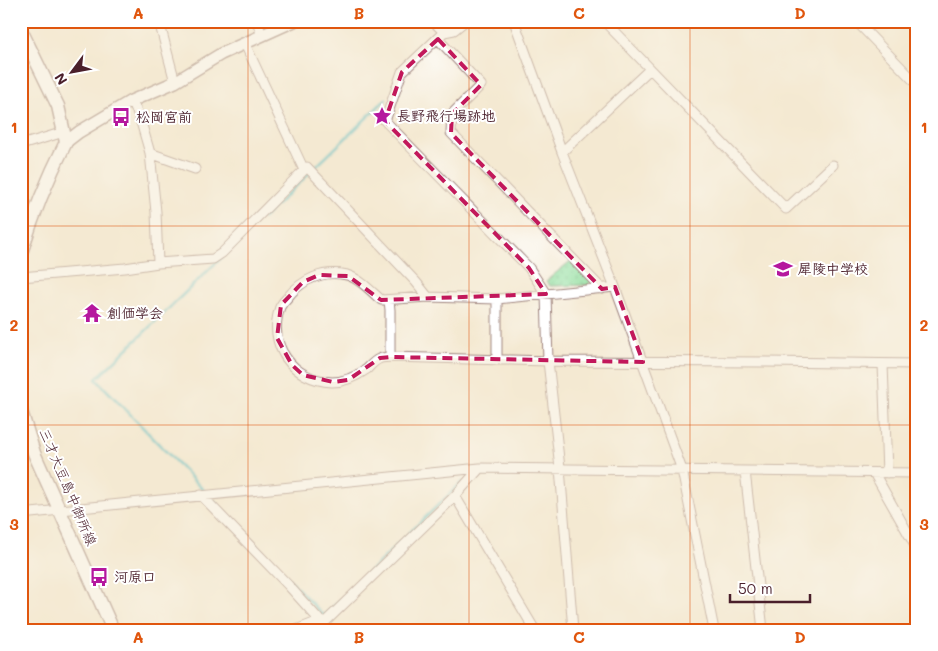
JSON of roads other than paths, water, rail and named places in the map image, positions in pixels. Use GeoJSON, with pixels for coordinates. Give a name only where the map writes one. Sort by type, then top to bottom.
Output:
{"type":"FeatureCollection","features":[{"type":"Feature","properties":{"kind":"main road"},"geometry":{"type":"LineString","coordinates":[[21,30],[58,106],[65,137],[30,224],[21,253]]}},
{"type":"Feature","properties":{"kind":"main road","name":"三才大豆島中御所線"},"geometry":{"type":"LineString","coordinates":[[21,411],[34,453],[113,630]]}},
{"type":"Feature","properties":{"kind":"street"},"geometry":{"type":"LineString","coordinates":[[159,21],[175,82]]}},
{"type":"Feature","properties":{"kind":"street"},"geometry":{"type":"LineString","coordinates":[[257,21],[262,36]]}},
{"type":"Feature","properties":{"kind":"street"},"geometry":{"type":"LineString","coordinates":[[21,145],[65,137],[79,132],[131,101],[175,82],[221,54],[294,21]]}},
{"type":"Feature","properties":{"kind":"street"},"geometry":{"type":"LineString","coordinates":[[433,21],[441,36],[481,85],[452,114],[451,133],[602,288]]}},
{"type":"Feature","properties":{"kind":"street"},"geometry":{"type":"LineString","coordinates":[[465,21],[454,30],[441,36],[402,72],[385,121],[530,268],[546,294],[548,361],[560,468],[574,630]]}},
{"type":"Feature","properties":{"kind":"street"},"geometry":{"type":"LineString","coordinates":[[514,21],[682,470],[714,630]]}},
{"type":"Feature","properties":{"kind":"street"},"geometry":{"type":"LineString","coordinates":[[604,21],[786,209],[833,165]]}},
{"type":"Feature","properties":{"kind":"street"},"geometry":{"type":"LineString","coordinates":[[856,21],[917,84]]}},
{"type":"Feature","properties":{"kind":"street"},"geometry":{"type":"LineString","coordinates":[[245,44],[304,170]]}},
{"type":"Feature","properties":{"kind":"street"},"geometry":{"type":"LineString","coordinates":[[562,152],[650,69]]}},
{"type":"Feature","properties":{"kind":"street"},"geometry":{"type":"LineString","coordinates":[[131,101],[139,115],[150,152],[156,212],[158,263]]}},
{"type":"Feature","properties":{"kind":"street"},"geometry":{"type":"LineString","coordinates":[[150,152],[195,169]]}},
{"type":"Feature","properties":{"kind":"street"},"geometry":{"type":"LineString","coordinates":[[21,277],[213,258],[222,253],[307,167],[428,297]]}},
{"type":"Feature","properties":{"kind":"street"},"geometry":{"type":"LineString","coordinates":[[615,287],[496,298],[428,297],[381,300],[362,282],[348,276],[319,275],[303,282],[292,290],[281,305],[277,322],[277,338],[292,365],[303,375],[333,382],[348,380],[364,371],[380,358],[390,357],[548,361],[917,364]]}},
{"type":"Feature","properties":{"kind":"street"},"geometry":{"type":"LineString","coordinates":[[496,298],[497,360]]}},
{"type":"Feature","properties":{"kind":"street"},"geometry":{"type":"LineString","coordinates":[[388,300],[390,310],[390,357]]}},
{"type":"Feature","properties":{"kind":"street"},"geometry":{"type":"LineString","coordinates":[[883,364],[887,473]]}},
{"type":"Feature","properties":{"kind":"street"},"geometry":{"type":"LineString","coordinates":[[296,630],[321,625],[454,496],[480,468]]}},
{"type":"Feature","properties":{"kind":"street"},"geometry":{"type":"LineString","coordinates":[[21,514],[480,468],[917,473]]}},
{"type":"Feature","properties":{"kind":"street"},"geometry":{"type":"LineString","coordinates":[[744,471],[763,630]]}},
{"type":"Feature","properties":{"kind":"street"},"geometry":{"type":"LineString","coordinates":[[874,472],[917,549]]}},
{"type":"Feature","properties":{"kind":"street"},"geometry":{"type":"LineString","coordinates":[[201,495],[288,585],[321,625]]}},
{"type":"Feature","properties":{"kind":"street"},"geometry":{"type":"LineString","coordinates":[[454,496],[535,630]]}},
{"type":"Feature","properties":{"kind":"waterway"},"geometry":{"type":"LineString","coordinates":[[263,218],[386,99]]}},
{"type":"Feature","properties":{"kind":"waterway"},"geometry":{"type":"LineString","coordinates":[[206,493],[96,379],[222,257]]}},
{"type":"Feature","properties":{"kind":"waterway"},"geometry":{"type":"LineString","coordinates":[[210,498],[324,616],[462,482]]}},
{"type":"Feature","properties":{"kind":"place","name":"長野飛行場跡地"},"geometry":{"type":"Point","coordinates":[382,116]}},
{"type":"Feature","properties":{"kind":"place","name":"松岡宮前"},"geometry":{"type":"Point","coordinates":[121,117]}},
{"type":"Feature","properties":{"kind":"place","name":"犀陵中学校"},"geometry":{"type":"Point","coordinates":[783,269]}},
{"type":"Feature","properties":{"kind":"place","name":"創価学会"},"geometry":{"type":"Point","coordinates":[92,313]}},
{"type":"Feature","properties":{"kind":"place","name":"河原口"},"geometry":{"type":"Point","coordinates":[99,577]}}]}
